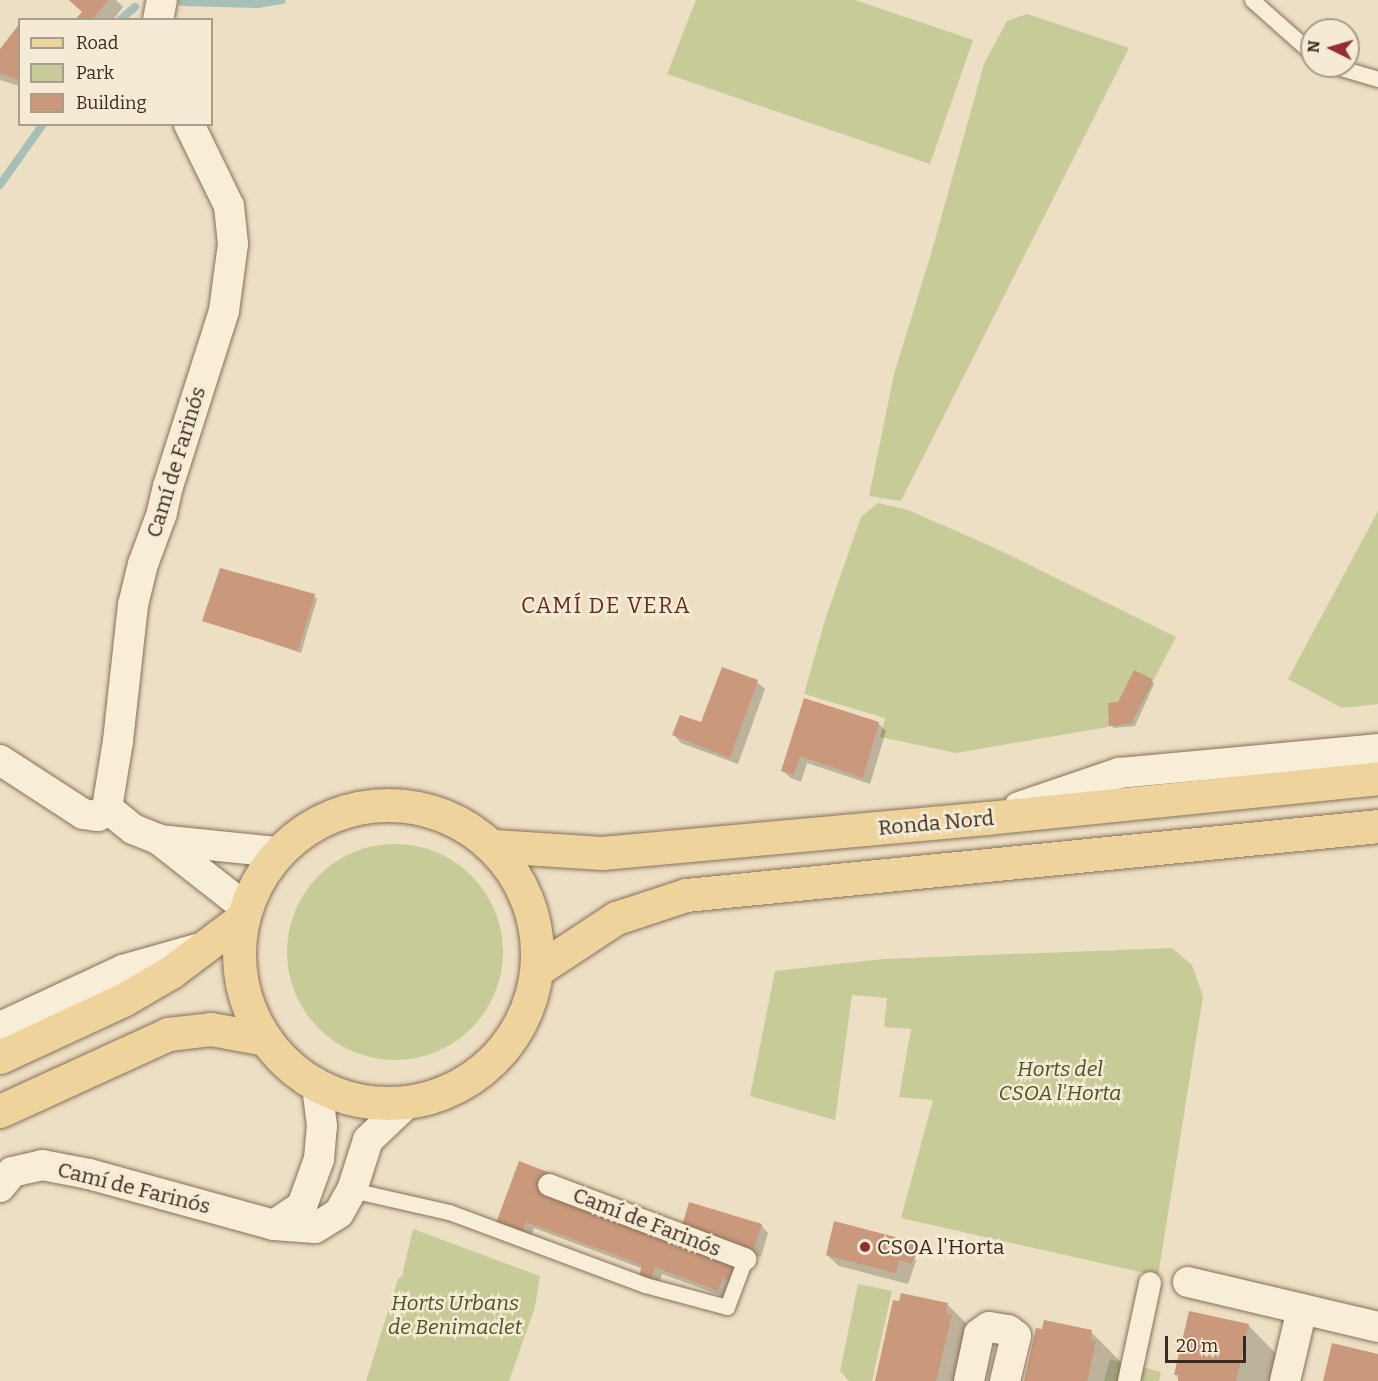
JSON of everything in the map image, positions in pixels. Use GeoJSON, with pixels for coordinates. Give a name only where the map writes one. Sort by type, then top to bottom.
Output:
{"type":"FeatureCollection","features":[{"type":"Feature","properties":{"kind":"main road","name":"Ronda Nord"},"geometry":{"type":"LineString","coordinates":[[494,846],[602,853],[987,818],[1378,778]]}},
{"type":"Feature","properties":{"kind":"main road"},"geometry":{"type":"LineString","coordinates":[[385,803],[415,806],[443,814],[470,827],[494,846],[520,882],[533,916],[537,970],[530,1002],[516,1033],[495,1059],[470,1080],[440,1095],[407,1103],[361,1101],[316,1086],[288,1065],[265,1039],[250,1011],[241,980],[239,949],[245,913],[259,878],[278,852],[300,832],[327,817],[355,807],[385,803]]}},
{"type":"Feature","properties":{"kind":"main road"},"geometry":{"type":"LineString","coordinates":[[537,970],[616,918],[686,895],[1378,826]]}},
{"type":"Feature","properties":{"kind":"main road"},"geometry":{"type":"LineString","coordinates":[[0,1057],[123,1000],[171,972],[245,913]]}},
{"type":"Feature","properties":{"kind":"main road"},"geometry":{"type":"LineString","coordinates":[[0,1111],[168,1034],[211,1029],[265,1039]]}},
{"type":"Feature","properties":{"kind":"street"},"geometry":{"type":"LineString","coordinates":[[158,18],[162,0]]}},
{"type":"Feature","properties":{"kind":"street","name":"Camí de Farinós"},"geometry":{"type":"LineString","coordinates":[[107,808],[118,741],[133,605],[143,564],[162,513],[168,486],[224,311],[233,244],[229,206],[190,126]]}},
{"type":"Feature","properties":{"kind":"street"},"geometry":{"type":"LineString","coordinates":[[987,818],[1119,773],[1378,748]]}},
{"type":"Feature","properties":{"kind":"street"},"geometry":{"type":"LineString","coordinates":[[0,760],[83,814],[98,816],[107,808],[133,828],[158,839],[245,913]]}},
{"type":"Feature","properties":{"kind":"street"},"geometry":{"type":"LineString","coordinates":[[158,839],[278,852]]}},
{"type":"Feature","properties":{"kind":"street"},"geometry":{"type":"LineString","coordinates":[[0,1028],[123,970],[205,946]]}},
{"type":"Feature","properties":{"kind":"street"},"geometry":{"type":"LineString","coordinates":[[274,1225],[302,1206],[319,1159],[322,1126],[316,1086]]}},
{"type":"Feature","properties":{"kind":"street","name":"Camí de Farinós"},"geometry":{"type":"LineString","coordinates":[[0,1187],[12,1172],[42,1165],[89,1174],[274,1225],[315,1228],[339,1213],[352,1190],[368,1140],[407,1103]]}},
{"type":"Feature","properties":{"kind":"street","name":"Camí de Farinós"},"geometry":{"type":"LineString","coordinates":[[549,1185],[745,1259]]}},
{"type":"Feature","properties":{"kind":"street"},"geometry":{"type":"LineString","coordinates":[[1188,1282],[1378,1328]]}},
{"type":"Feature","properties":{"kind":"street"},"geometry":{"type":"LineString","coordinates":[[1129,1381],[1150,1283]]}},
{"type":"Feature","properties":{"kind":"street"},"geometry":{"type":"LineString","coordinates":[[1285,1381],[1302,1309]]}},
{"type":"Feature","properties":{"kind":"street"},"geometry":{"type":"LineString","coordinates":[[969,1381],[979,1334],[989,1327],[1008,1330],[1016,1336],[1005,1381]]}},
{"type":"Feature","properties":{"kind":"lane"},"geometry":{"type":"LineString","coordinates":[[1252,0],[1300,42]]}},
{"type":"Feature","properties":{"kind":"lane"},"geometry":{"type":"LineString","coordinates":[[1360,74],[1378,79]]}},
{"type":"Feature","properties":{"kind":"lane"},"geometry":{"type":"LineString","coordinates":[[352,1190],[450,1212],[645,1285],[727,1307],[745,1259]]}},
{"type":"Feature","properties":{"kind":"green space"},"geometry":{"type":"Polygon","coordinates":[[[696,0],[855,0],[973,40],[930,164],[667,74],[696,0]]]}},
{"type":"Feature","properties":{"kind":"green space"},"geometry":{"type":"Polygon","coordinates":[[[1027,14],[1129,48],[901,501],[869,496],[894,374],[931,254],[984,64],[1007,21],[1027,14]]]}},
{"type":"Feature","properties":{"kind":"green space"},"geometry":{"type":"Polygon","coordinates":[[[878,503],[908,510],[995,548],[1176,637],[1131,723],[956,753],[880,737],[885,718],[804,694],[825,620],[861,517],[878,503]]]}},
{"type":"Feature","properties":{"kind":"green space"},"geometry":{"type":"Polygon","coordinates":[[[1378,511],[1378,704],[1342,708],[1288,679],[1378,511]]]}},
{"type":"Feature","properties":{"kind":"green space"},"geometry":{"type":"Polygon","coordinates":[[[395,844],[416,846],[436,852],[455,862],[471,876],[485,892],[495,911],[501,931],[503,952],[501,973],[495,993],[485,1012],[471,1028],[455,1042],[436,1052],[416,1058],[395,1060],[374,1058],[354,1052],[335,1042],[319,1028],[305,1012],[295,993],[289,973],[287,952],[289,931],[295,911],[305,892],[319,876],[335,862],[354,852],[374,846],[395,844]]]}},
{"type":"Feature","properties":{"kind":"green space","name":"Horts del CSOA l'Horta"},"geometry":{"type":"Polygon","coordinates":[[[1172,948],[1192,965],[1203,996],[1158,1276],[901,1218],[933,1100],[899,1097],[911,1029],[884,1027],[887,998],[852,995],[835,1120],[750,1096],[775,971],[883,959],[1172,948]]]}},
{"type":"Feature","properties":{"kind":"green space","name":"Horts Urbans de Benimaclet"},"geometry":{"type":"Polygon","coordinates":[[[413,1229],[540,1276],[535,1307],[509,1381],[366,1381],[398,1279],[402,1276],[413,1229]]]}},
{"type":"Feature","properties":{"kind":"green space"},"geometry":{"type":"Polygon","coordinates":[[[858,1284],[892,1291],[872,1381],[849,1381],[840,1371],[858,1284]]]}},
{"type":"Feature","properties":{"kind":"green space"},"geometry":{"type":"Polygon","coordinates":[[[1110,1359],[1161,1372],[1159,1381],[1104,1381],[1110,1359]]]}},
{"type":"Feature","properties":{"kind":"building"},"geometry":{"type":"Polygon","coordinates":[[[69,0],[108,0],[94,18],[77,18],[82,12],[69,0]]]}},
{"type":"Feature","properties":{"kind":"building"},"geometry":{"type":"Polygon","coordinates":[[[18,26],[18,79],[0,73],[0,49],[18,26]]]}},
{"type":"Feature","properties":{"kind":"building"},"geometry":{"type":"Polygon","coordinates":[[[220,568],[315,594],[298,651],[202,621],[220,568]]]}},
{"type":"Feature","properties":{"kind":"building"},"geometry":{"type":"Polygon","coordinates":[[[722,667],[758,680],[730,758],[672,735],[680,715],[701,722],[722,667]]]}},
{"type":"Feature","properties":{"kind":"building"},"geometry":{"type":"Polygon","coordinates":[[[1134,670],[1152,679],[1131,723],[1109,726],[1108,703],[1118,702],[1134,670]]]}},
{"type":"Feature","properties":{"kind":"building"},"geometry":{"type":"Polygon","coordinates":[[[804,698],[879,722],[863,778],[800,756],[794,775],[781,771],[804,698]]]}},
{"type":"Feature","properties":{"kind":"building"},"geometry":{"type":"Polygon","coordinates":[[[519,1161],[550,1173],[543,1192],[737,1265],[731,1281],[723,1278],[718,1291],[655,1267],[651,1279],[639,1275],[642,1266],[632,1261],[526,1222],[523,1231],[496,1223],[519,1161]]]}},
{"type":"Feature","properties":{"kind":"building"},"geometry":{"type":"Polygon","coordinates":[[[689,1202],[762,1224],[753,1251],[681,1229],[689,1202]]]}},
{"type":"Feature","properties":{"kind":"building","name":"CSOA l'Horta"},"geometry":{"type":"Polygon","coordinates":[[[834,1221],[918,1243],[912,1264],[899,1260],[896,1273],[826,1255],[834,1221]]]}},
{"type":"Feature","properties":{"kind":"building"},"geometry":{"type":"Polygon","coordinates":[[[901,1293],[948,1303],[946,1313],[952,1315],[936,1381],[875,1381],[893,1300],[899,1301],[901,1293]]]}},
{"type":"Feature","properties":{"kind":"building"},"geometry":{"type":"Polygon","coordinates":[[[1189,1311],[1249,1324],[1236,1381],[1178,1381],[1179,1375],[1174,1375],[1189,1311]]]}},
{"type":"Feature","properties":{"kind":"building"},"geometry":{"type":"Polygon","coordinates":[[[1044,1320],[1092,1330],[1090,1340],[1096,1341],[1087,1381],[1024,1381],[1036,1328],[1042,1329],[1044,1320]]]}},
{"type":"Feature","properties":{"kind":"building"},"geometry":{"type":"Polygon","coordinates":[[[1332,1343],[1378,1354],[1378,1381],[1323,1381],[1332,1343]]]}},
{"type":"Feature","properties":{"kind":"waterway"},"geometry":{"type":"LineString","coordinates":[[182,2],[257,4],[282,0]]}},
{"type":"Feature","properties":{"kind":"waterway"},"geometry":{"type":"LineString","coordinates":[[122,18],[135,7]]}},
{"type":"Feature","properties":{"kind":"waterway"},"geometry":{"type":"LineString","coordinates":[[0,185],[42,126]]}},
{"type":"Feature","properties":{"kind":"place","name":"CSOA l'Horta"},"geometry":{"type":"Point","coordinates":[865,1247]}},
{"type":"Feature","properties":{"kind":"district","name":"CAMÍ DE VERA"},"geometry":{"type":"Point","coordinates":[606,606]}}]}
